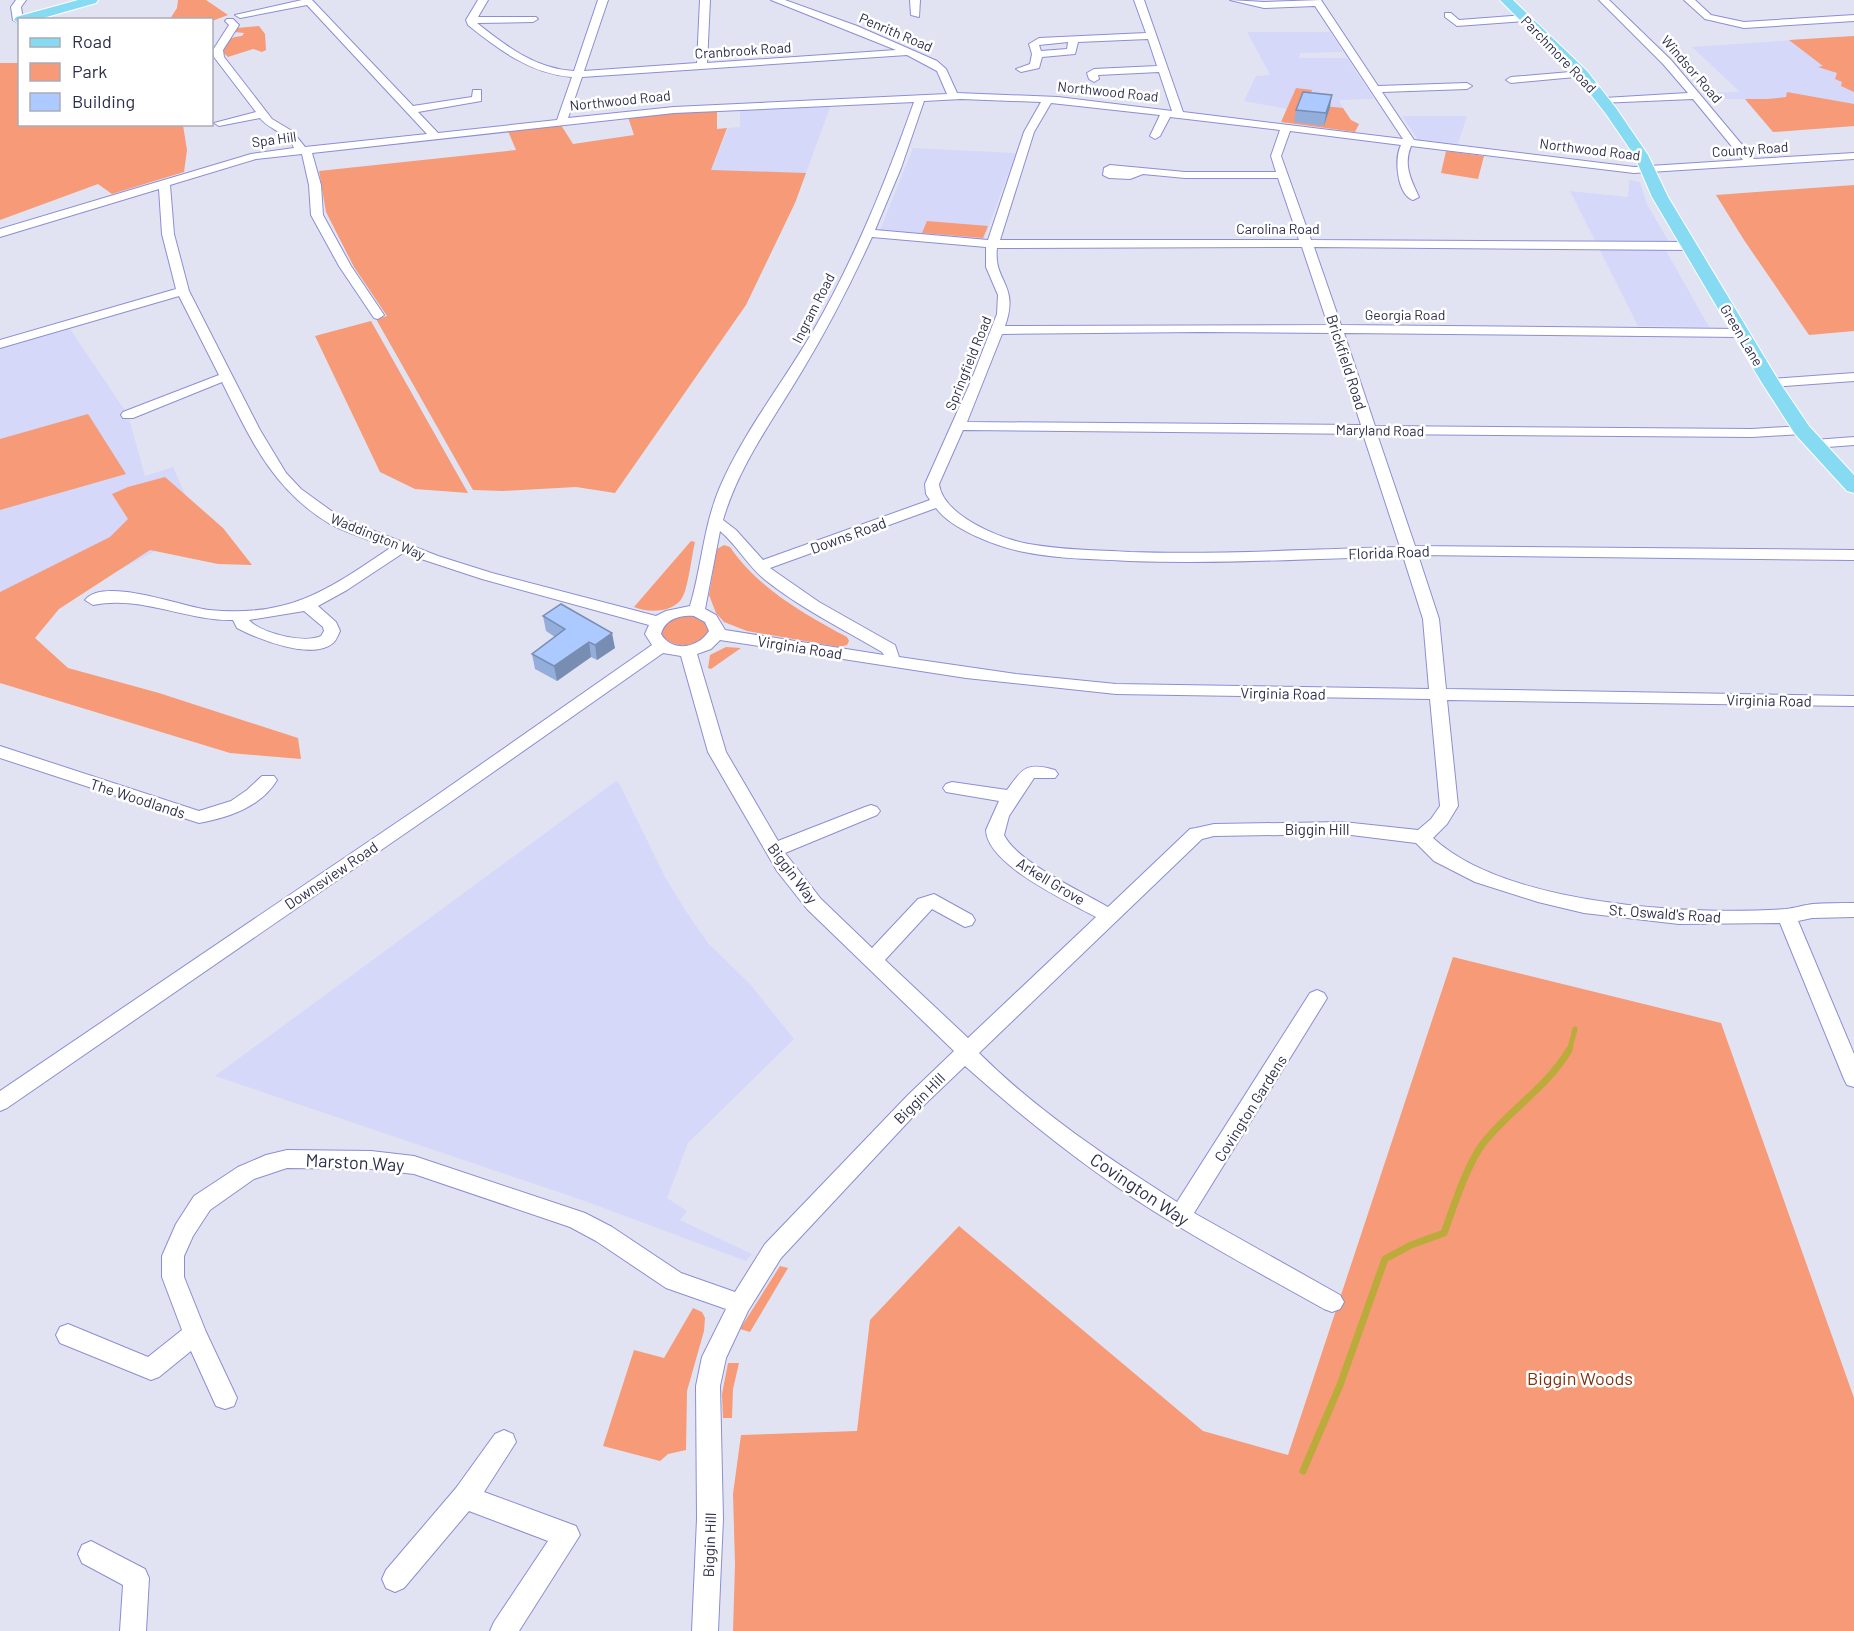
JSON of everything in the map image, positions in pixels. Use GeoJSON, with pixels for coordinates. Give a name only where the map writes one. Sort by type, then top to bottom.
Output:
{"type":"FeatureCollection","features":[{"type":"Feature","properties":{"kind":"main road"},"geometry":{"type":"LineString","coordinates":[[24,18],[92,0]]}},
{"type":"Feature","properties":{"kind":"main road","name":"Parchmore Road"},"geometry":{"type":"LineString","coordinates":[[1506,0],[1582,74],[1604,101],[1641,155],[1648,171]]}},
{"type":"Feature","properties":{"kind":"main road","name":"Green Lane"},"geometry":{"type":"LineString","coordinates":[[1648,171],[1660,198],[1771,383],[1802,430],[1854,487]]}},
{"type":"Feature","properties":{"kind":"street"},"geometry":{"type":"LineString","coordinates":[[17,20],[16,7],[21,0]]}},
{"type":"Feature","properties":{"kind":"street"},"geometry":{"type":"LineString","coordinates":[[471,20],[483,0]]}},
{"type":"Feature","properties":{"kind":"street"},"geometry":{"type":"LineString","coordinates":[[562,121],[603,0]]}},
{"type":"Feature","properties":{"kind":"street"},"geometry":{"type":"LineString","coordinates":[[702,66],[705,0]]}},
{"type":"Feature","properties":{"kind":"street","name":"Penrith Road"},"geometry":{"type":"LineString","coordinates":[[776,0],[912,52],[939,67],[953,96]]}},
{"type":"Feature","properties":{"kind":"street"},"geometry":{"type":"LineString","coordinates":[[915,0],[916,15]]}},
{"type":"Feature","properties":{"kind":"street"},"geometry":{"type":"LineString","coordinates":[[1139,0],[1164,69],[1172,113],[1155,136]]}},
{"type":"Feature","properties":{"kind":"street"},"geometry":{"type":"LineString","coordinates":[[1235,0],[1256,1],[1264,5],[1317,2],[1409,140],[1400,161],[1400,170],[1413,197]]}},
{"type":"Feature","properties":{"kind":"street","name":"Windsor Road"},"geometry":{"type":"LineString","coordinates":[[1604,0],[1652,45],[1751,164]]}},
{"type":"Feature","properties":{"kind":"street"},"geometry":{"type":"LineString","coordinates":[[1689,0],[1708,16],[1744,25],[1854,18]]}},
{"type":"Feature","properties":{"kind":"street"},"geometry":{"type":"LineString","coordinates":[[240,15],[307,1],[435,136]]}},
{"type":"Feature","properties":{"kind":"street"},"geometry":{"type":"LineString","coordinates":[[1448,15],[1457,23],[1525,18]]}},
{"type":"Feature","properties":{"kind":"street"},"geometry":{"type":"LineString","coordinates":[[471,20],[533,19]]}},
{"type":"Feature","properties":{"kind":"street","name":"Cranbrook Road"},"geometry":{"type":"LineString","coordinates":[[471,20],[481,31],[531,65],[550,72],[577,74],[912,52]]}},
{"type":"Feature","properties":{"kind":"street"},"geometry":{"type":"LineString","coordinates":[[230,21],[234,25],[218,50],[219,57],[262,114],[293,138],[303,150],[315,185],[317,214],[345,266],[378,315]]}},
{"type":"Feature","properties":{"kind":"street"},"geometry":{"type":"LineString","coordinates":[[227,34],[239,34]]}},
{"type":"Feature","properties":{"kind":"street"},"geometry":{"type":"LineString","coordinates":[[1021,69],[1035,66],[1037,54],[1072,52],[1073,39],[1152,36]]}},
{"type":"Feature","properties":{"kind":"street"},"geometry":{"type":"LineString","coordinates":[[1094,79],[1092,73],[1095,72],[1164,69]]}},
{"type":"Feature","properties":{"kind":"street"},"geometry":{"type":"LineString","coordinates":[[1511,80],[1582,74]]}},
{"type":"Feature","properties":{"kind":"street"},"geometry":{"type":"LineString","coordinates":[[1376,88],[1467,86]]}},
{"type":"Feature","properties":{"kind":"street"},"geometry":{"type":"LineString","coordinates":[[411,110],[477,99],[477,92]]}},
{"type":"Feature","properties":{"kind":"street","name":"Northwood Road"},"geometry":{"type":"LineString","coordinates":[[562,121],[688,109],[953,96],[1011,96],[1172,113],[1648,171]]}},
{"type":"Feature","properties":{"kind":"street"},"geometry":{"type":"LineString","coordinates":[[1604,101],[1696,96]]}},
{"type":"Feature","properties":{"kind":"street","name":"Ingram Road"},"geometry":{"type":"LineString","coordinates":[[696,612],[715,522],[732,476],[804,358],[867,233],[917,109],[918,98]]}},
{"type":"Feature","properties":{"kind":"street","name":"Springfield Road"},"geometry":{"type":"LineString","coordinates":[[938,502],[932,484],[997,330],[1006,299],[1002,286],[990,267],[993,244],[1029,132],[1048,99]]}},
{"type":"Feature","properties":{"kind":"street"},"geometry":{"type":"LineString","coordinates":[[219,123],[262,114]]}},
{"type":"Feature","properties":{"kind":"street","name":"Spa Hill"},"geometry":{"type":"LineString","coordinates":[[0,233],[248,157],[562,121]]}},
{"type":"Feature","properties":{"kind":"street","name":"Brickfield Road"},"geometry":{"type":"LineString","coordinates":[[1286,127],[1276,152],[1431,618],[1449,806],[1444,817],[1421,837]]}},
{"type":"Feature","properties":{"kind":"street","name":"County Road"},"geometry":{"type":"LineString","coordinates":[[1648,171],[1854,156]]}},
{"type":"Feature","properties":{"kind":"street"},"geometry":{"type":"LineString","coordinates":[[1138,172],[1204,176],[1284,176]]}},
{"type":"Feature","properties":{"kind":"street","name":"Waddington Way"},"geometry":{"type":"LineString","coordinates":[[164,183],[168,234],[183,291],[225,377],[275,467],[296,492],[336,520],[401,547],[486,576],[658,622]]}},
{"type":"Feature","properties":{"kind":"street","name":"Carolina Road"},"geometry":{"type":"LineString","coordinates":[[867,233],[993,244],[1555,243],[1689,246]]}},
{"type":"Feature","properties":{"kind":"street"},"geometry":{"type":"LineString","coordinates":[[0,344],[183,291]]}},
{"type":"Feature","properties":{"kind":"street","name":"Georgia Road"},"geometry":{"type":"LineString","coordinates":[[997,330],[1336,329],[1740,333]]}},
{"type":"Feature","properties":{"kind":"street"},"geometry":{"type":"LineString","coordinates":[[128,416],[200,385],[225,377]]}},
{"type":"Feature","properties":{"kind":"street"},"geometry":{"type":"LineString","coordinates":[[1771,383],[1854,377]]}},
{"type":"Feature","properties":{"kind":"street","name":"Maryland Road"},"geometry":{"type":"LineString","coordinates":[[958,426],[1740,433],[1802,430]]}},
{"type":"Feature","properties":{"kind":"street"},"geometry":{"type":"LineString","coordinates":[[1814,444],[1854,441]]}},
{"type":"Feature","properties":{"kind":"street","name":"Florida Road"},"geometry":{"type":"LineString","coordinates":[[938,502],[953,517],[988,536],[1025,548],[1073,554],[1186,558],[1409,550],[1854,555]]}},
{"type":"Feature","properties":{"kind":"street","name":"Downs Road"},"geometry":{"type":"LineString","coordinates":[[759,567],[938,502]]}},
{"type":"Feature","properties":{"kind":"street"},"geometry":{"type":"LineString","coordinates":[[715,522],[729,529],[759,567],[818,609],[889,650],[892,655],[890,660]]}},
{"type":"Feature","properties":{"kind":"street"},"geometry":{"type":"LineString","coordinates":[[93,600],[130,595],[221,617],[307,605],[401,547]]}},
{"type":"Feature","properties":{"kind":"street"},"geometry":{"type":"LineString","coordinates":[[239,615],[243,624],[278,639],[302,645],[324,641],[332,634],[330,625],[307,605]]}},
{"type":"Feature","properties":{"kind":"street"},"geometry":{"type":"LineString","coordinates":[[696,612],[714,621],[717,627],[716,634],[708,644],[688,651],[675,651],[661,646],[653,634],[658,622],[672,614],[696,612]]}},
{"type":"Feature","properties":{"kind":"street","name":"Virginia Road"},"geometry":{"type":"LineString","coordinates":[[716,634],[1010,679],[1116,689],[1854,701]]}},
{"type":"Feature","properties":{"kind":"street","name":"Downsview Road"},"geometry":{"type":"LineString","coordinates":[[0,1102],[661,646]]}},
{"type":"Feature","properties":{"kind":"street","name":"Biggin Way"},"geometry":{"type":"LineString","coordinates":[[688,651],[717,752],[774,849],[814,903],[967,1051]]}},
{"type":"Feature","properties":{"kind":"street","name":"The Woodlands"},"geometry":{"type":"LineString","coordinates":[[0,752],[199,817],[215,815],[239,805],[259,792],[268,780]]}},
{"type":"Feature","properties":{"kind":"street","name":"Arkell Grove"},"geometry":{"type":"LineString","coordinates":[[1049,774],[1029,771],[1011,797],[994,830],[995,838],[1000,847],[1024,867],[1109,916]]}},
{"type":"Feature","properties":{"kind":"street"},"geometry":{"type":"LineString","coordinates":[[952,788],[1011,797]]}},
{"type":"Feature","properties":{"kind":"street"},"geometry":{"type":"LineString","coordinates":[[774,849],[871,811]]}},
{"type":"Feature","properties":{"kind":"street","name":"Biggin Hill"},"geometry":{"type":"LineString","coordinates":[[705,1631],[710,1519],[708,1386],[714,1357],[740,1305],[773,1251],[915,1101],[1188,841],[1201,832],[1343,828],[1421,837]]}},
{"type":"Feature","properties":{"kind":"street","name":"St. Oswald's Road"},"geometry":{"type":"LineString","coordinates":[[1421,837],[1440,856],[1458,867],[1512,887],[1560,901],[1648,915],[1787,916],[1812,911],[1854,910]]}},
{"type":"Feature","properties":{"kind":"street"},"geometry":{"type":"LineString","coordinates":[[872,961],[925,904],[934,901],[965,920]]}},
{"type":"Feature","properties":{"kind":"street"},"geometry":{"type":"LineString","coordinates":[[1787,916],[1854,1079]]}},
{"type":"Feature","properties":{"kind":"street","name":"Covington Gardens"},"geometry":{"type":"LineString","coordinates":[[1180,1216],[1317,998]]}},
{"type":"Feature","properties":{"kind":"street","name":"Covington Way"},"geometry":{"type":"LineString","coordinates":[[967,1051],[972,1060],[1050,1126],[1108,1169],[1180,1216],[1332,1302]]}},
{"type":"Feature","properties":{"kind":"street","name":"Marston Way"},"geometry":{"type":"LineString","coordinates":[[225,1398],[195,1334],[173,1277],[173,1256],[184,1231],[202,1203],[227,1185],[266,1164],[287,1159],[371,1160],[414,1165],[577,1220],[604,1234],[674,1281],[740,1305]]}},
{"type":"Feature","properties":{"kind":"street"},"geometry":{"type":"LineString","coordinates":[[68,1335],[152,1370],[195,1334]]}},
{"type":"Feature","properties":{"kind":"street"},"geometry":{"type":"LineString","coordinates":[[395,1579],[465,1497],[504,1442]]}},
{"type":"Feature","properties":{"kind":"street"},"geometry":{"type":"LineString","coordinates":[[465,1497],[567,1535],[503,1631]]}},
{"type":"Feature","properties":{"kind":"street"},"geometry":{"type":"LineString","coordinates":[[91,1554],[136,1578],[133,1631]]}},
{"type":"Feature","properties":{"kind":"shaded area"},"geometry":{"type":"Polygon","coordinates":[[[1247,32],[1330,32],[1343,52],[1300,53],[1299,58],[1347,58],[1374,99],[1339,100],[1343,108],[1307,104],[1296,88],[1287,109],[1244,101],[1256,76],[1270,75],[1247,32]]]}},
{"type":"Feature","properties":{"kind":"shaded area"},"geometry":{"type":"Polygon","coordinates":[[[1854,36],[1854,126],[1773,132],[1745,99],[1709,99],[1703,93],[1740,92],[1692,47],[1854,36]]]}},
{"type":"Feature","properties":{"kind":"shaded area"},"geometry":{"type":"Polygon","coordinates":[[[831,105],[795,203],[698,202],[728,128],[740,127],[740,109],[831,105]]]}},
{"type":"Feature","properties":{"kind":"shaded area"},"geometry":{"type":"Polygon","coordinates":[[[1402,116],[1467,116],[1458,144],[1418,140],[1402,116]]]}},
{"type":"Feature","properties":{"kind":"shaded area"},"geometry":{"type":"Polygon","coordinates":[[[913,148],[1016,153],[984,239],[880,230],[913,148]]]}},
{"type":"Feature","properties":{"kind":"shaded area"},"geometry":{"type":"Polygon","coordinates":[[[1629,180],[1640,182],[1647,204],[1669,242],[1661,242],[1709,327],[1638,326],[1570,191],[1628,197],[1629,180]]]}},
{"type":"Feature","properties":{"kind":"shaded area"},"geometry":{"type":"Polygon","coordinates":[[[70,329],[128,415],[145,476],[173,467],[200,528],[0,632],[0,349],[70,329]]]}},
{"type":"Feature","properties":{"kind":"shaded area"},"geometry":{"type":"Polygon","coordinates":[[[616,781],[665,877],[685,910],[708,943],[750,984],[794,1039],[688,1143],[667,1198],[687,1211],[680,1220],[752,1254],[746,1261],[579,1199],[215,1076],[616,781]]]}},
{"type":"Feature","properties":{"kind":"green space"},"geometry":{"type":"Polygon","coordinates":[[[178,0],[206,0],[228,15],[213,21],[213,18],[171,18],[177,8],[178,0]]]}},
{"type":"Feature","properties":{"kind":"green space"},"geometry":{"type":"Polygon","coordinates":[[[259,26],[265,34],[266,50],[262,52],[253,49],[228,57],[223,52],[229,40],[242,36],[244,33],[234,32],[237,28],[259,26]]]}},
{"type":"Feature","properties":{"kind":"green space"},"geometry":{"type":"Polygon","coordinates":[[[1854,36],[1854,92],[1841,86],[1842,82],[1835,79],[1837,73],[1818,67],[1823,66],[1789,40],[1854,36]]]}},
{"type":"Feature","properties":{"kind":"green space"},"geometry":{"type":"Polygon","coordinates":[[[0,63],[18,63],[18,126],[183,126],[187,150],[184,172],[112,194],[98,184],[0,220],[0,63]]]}},
{"type":"Feature","properties":{"kind":"green space"},"geometry":{"type":"Polygon","coordinates":[[[1296,88],[1312,90],[1307,104],[1343,108],[1351,120],[1359,124],[1355,132],[1281,122],[1296,88]]]}},
{"type":"Feature","properties":{"kind":"green space"},"geometry":{"type":"Polygon","coordinates":[[[1787,92],[1854,104],[1854,126],[1773,132],[1745,99],[1786,97],[1787,92]]]}},
{"type":"Feature","properties":{"kind":"green space"},"geometry":{"type":"Polygon","coordinates":[[[717,110],[717,129],[727,128],[711,170],[806,173],[795,203],[746,305],[615,493],[576,487],[503,491],[473,490],[376,319],[387,316],[354,267],[326,212],[319,171],[516,150],[508,131],[561,125],[573,144],[634,135],[628,117],[717,110]]]}},
{"type":"Feature","properties":{"kind":"green space"},"geometry":{"type":"Polygon","coordinates":[[[1446,151],[1484,156],[1478,179],[1441,173],[1446,151]]]}},
{"type":"Feature","properties":{"kind":"green space"},"geometry":{"type":"Polygon","coordinates":[[[1854,185],[1854,331],[1809,335],[1716,195],[1854,185]]]}},
{"type":"Feature","properties":{"kind":"green space"},"geometry":{"type":"Polygon","coordinates":[[[927,221],[988,226],[983,238],[922,233],[927,221]]]}},
{"type":"Feature","properties":{"kind":"green space"},"geometry":{"type":"Polygon","coordinates":[[[371,321],[468,493],[415,489],[380,472],[315,336],[371,321]]]}},
{"type":"Feature","properties":{"kind":"green space"},"geometry":{"type":"Polygon","coordinates":[[[88,414],[126,474],[0,510],[0,439],[88,414]]]}},
{"type":"Feature","properties":{"kind":"green space"},"geometry":{"type":"Polygon","coordinates":[[[165,477],[223,528],[252,565],[218,564],[150,550],[59,609],[35,638],[68,668],[159,693],[298,738],[301,759],[230,753],[0,683],[0,592],[110,537],[128,519],[112,494],[165,477]]]}},
{"type":"Feature","properties":{"kind":"green space"},"geometry":{"type":"Polygon","coordinates":[[[691,541],[695,542],[688,579],[684,594],[678,603],[673,607],[660,610],[634,607],[691,541]]]}},
{"type":"Feature","properties":{"kind":"green space"},"geometry":{"type":"Polygon","coordinates":[[[724,545],[730,547],[754,575],[783,599],[847,637],[849,641],[847,645],[839,647],[747,631],[724,622],[716,613],[709,595],[717,549],[724,545]]]}},
{"type":"Feature","properties":{"kind":"green space"},"geometry":{"type":"Polygon","coordinates":[[[678,616],[693,616],[705,621],[709,632],[692,644],[679,645],[667,640],[661,635],[663,625],[678,616]]]}},
{"type":"Feature","properties":{"kind":"green space"},"geometry":{"type":"Polygon","coordinates":[[[726,647],[741,648],[711,669],[708,668],[710,655],[726,647]]]}},
{"type":"Feature","properties":{"kind":"green space","name":"Biggin Woods"},"geometry":{"type":"Polygon","coordinates":[[[1453,957],[1721,1023],[1854,1398],[1854,1631],[733,1631],[735,1564],[733,1494],[741,1435],[857,1431],[870,1320],[959,1226],[1203,1431],[1288,1455],[1453,957]]]}},
{"type":"Feature","properties":{"kind":"green space"},"geometry":{"type":"Polygon","coordinates":[[[780,1266],[788,1268],[750,1332],[740,1329],[780,1266]]]}},
{"type":"Feature","properties":{"kind":"green space"},"geometry":{"type":"Polygon","coordinates":[[[693,1308],[702,1312],[705,1318],[704,1331],[687,1391],[686,1450],[668,1454],[660,1461],[603,1446],[634,1350],[664,1358],[693,1308]]]}},
{"type":"Feature","properties":{"kind":"green space"},"geometry":{"type":"Polygon","coordinates":[[[728,1363],[739,1363],[733,1389],[732,1418],[723,1418],[722,1394],[728,1363]]]}},
{"type":"Feature","properties":{"kind":"building"},"geometry":{"type":"Polygon","coordinates":[[[1303,92],[1332,95],[1326,113],[1296,110],[1303,92]]]}},
{"type":"Feature","properties":{"kind":"building"},"geometry":{"type":"Polygon","coordinates":[[[561,604],[612,633],[595,645],[589,642],[554,666],[532,654],[565,629],[543,616],[561,604]]]}},
{"type":"Feature","properties":{"kind":"waterway"},"geometry":{"type":"LineString","coordinates":[[1569,1052],[1575,1029]]}},
{"type":"Feature","properties":{"kind":"waterway"},"geometry":{"type":"LineString","coordinates":[[1303,1471],[1340,1385],[1385,1259],[1411,1245],[1444,1233],[1478,1150],[1495,1129],[1551,1075],[1569,1050]]}}]}
